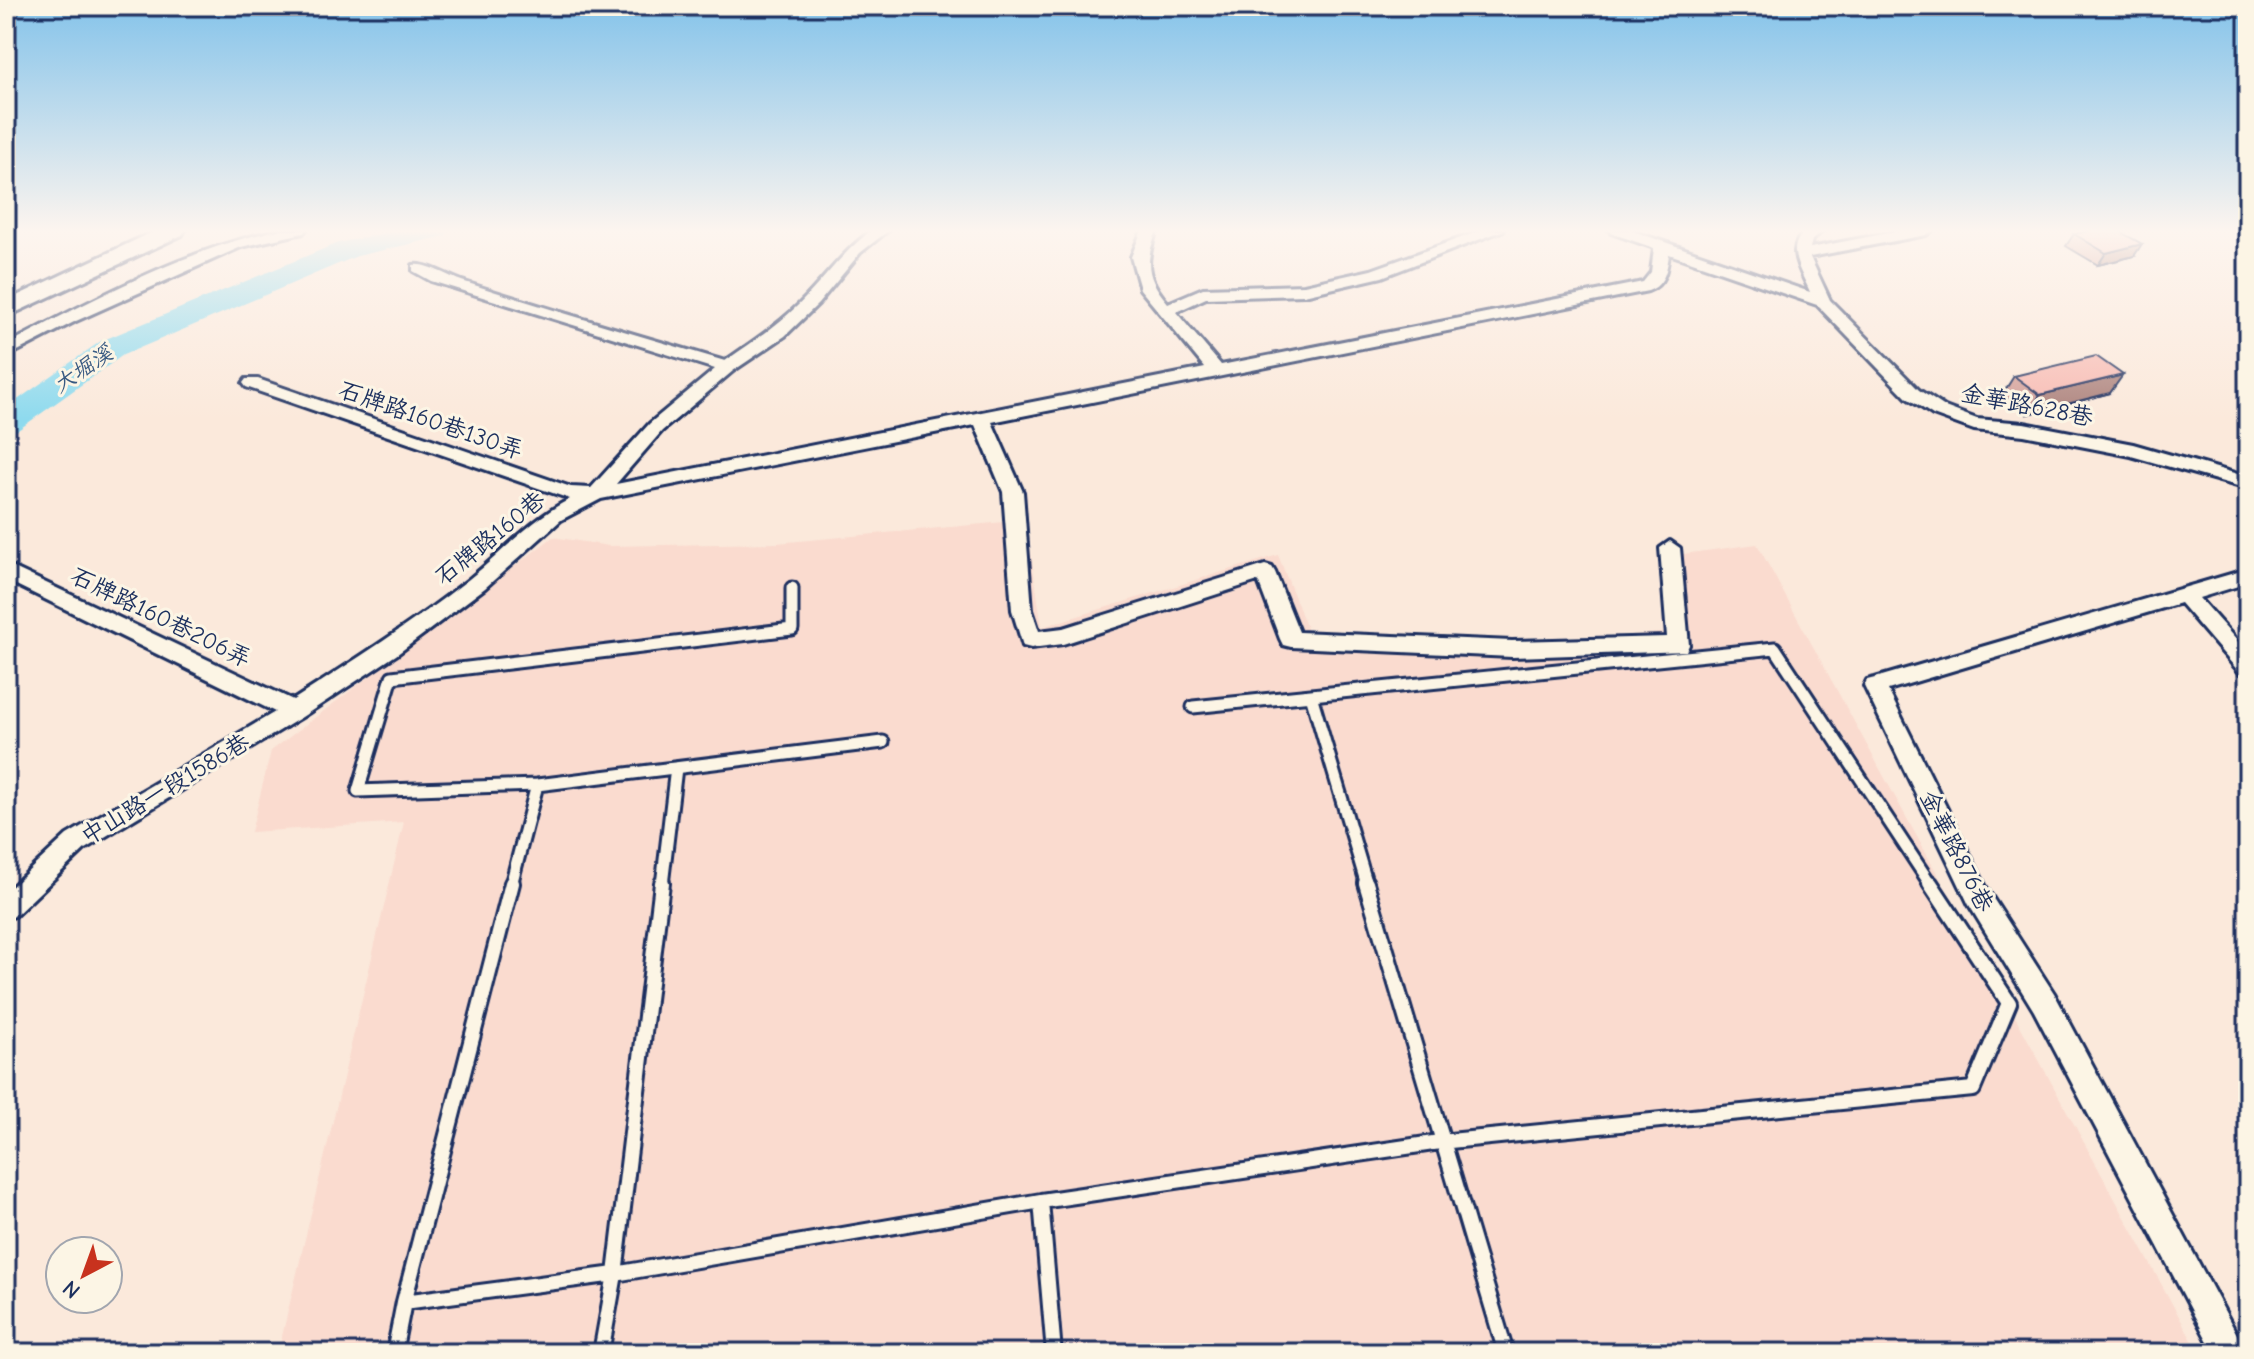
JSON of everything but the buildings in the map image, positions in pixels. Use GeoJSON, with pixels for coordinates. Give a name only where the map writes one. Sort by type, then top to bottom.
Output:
{"type":"FeatureCollection","features":[{"type":"Feature","properties":{"kind":"street"},"geometry":{"type":"LineString","coordinates":[[6,310],[41,293]]}},
{"type":"Feature","properties":{"kind":"street"},"geometry":{"type":"LineString","coordinates":[[6,352],[124,293]]}},
{"type":"Feature","properties":{"kind":"street"},"geometry":{"type":"LineString","coordinates":[[484,293],[727,367]]}},
{"type":"Feature","properties":{"kind":"street","name":"石牌路160巷"},"geometry":{"type":"LineString","coordinates":[[294,711],[388,649],[478,583],[554,515],[596,494],[656,427],[727,367],[779,332],[818,293]]}},
{"type":"Feature","properties":{"kind":"street"},"geometry":{"type":"LineString","coordinates":[[1152,293],[1216,370]]}},
{"type":"Feature","properties":{"kind":"street"},"geometry":{"type":"LineString","coordinates":[[1166,310],[1202,293]]}},
{"type":"Feature","properties":{"kind":"street"},"geometry":{"type":"LineString","coordinates":[[596,494],[1610,293]]}},
{"type":"Feature","properties":{"kind":"street"},"geometry":{"type":"LineString","coordinates":[[1798,293],[1823,302]]}},
{"type":"Feature","properties":{"kind":"street","name":"金華路628巷"},"geometry":{"type":"LineString","coordinates":[[1819,293],[1823,302],[1913,394],[1939,411],[1974,424],[2024,429],[2133,450],[2248,483]]}},
{"type":"Feature","properties":{"kind":"street","name":"石牌路160巷130弄"},"geometry":{"type":"LineString","coordinates":[[252,383],[569,493],[596,494]]}},
{"type":"Feature","properties":{"kind":"street"},"geometry":{"type":"LineString","coordinates":[[982,420],[1013,492],[1022,610],[1031,640],[1063,636],[1265,572],[1291,639],[1512,649],[1678,645],[1670,548]]}},
{"type":"Feature","properties":{"kind":"street","name":"石牌路160巷206弄"},"geometry":{"type":"LineString","coordinates":[[6,571],[294,711]]}},
{"type":"Feature","properties":{"kind":"street","name":"金華路876巷"},"geometry":{"type":"LineString","coordinates":[[2231,1353],[2044,1002],[1978,897],[1875,686],[2248,576]]}},
{"type":"Feature","properties":{"kind":"street"},"geometry":{"type":"LineString","coordinates":[[2186,596],[2248,667]]}},
{"type":"Feature","properties":{"kind":"street","name":"中山路一段1586巷"},"geometry":{"type":"LineString","coordinates":[[6,908],[76,842],[294,711]]}},
{"type":"Feature","properties":{"kind":"lane"},"geometry":{"type":"LineString","coordinates":[[792,588],[792,629],[392,677],[358,791],[537,785],[883,742]]}},
{"type":"Feature","properties":{"kind":"lane"},"geometry":{"type":"LineString","coordinates":[[404,1302],[615,1274],[1041,1201],[1440,1142],[1973,1089],[2009,1003],[1775,648],[1193,707]]}},
{"type":"Feature","properties":{"kind":"lane"},"geometry":{"type":"LineString","coordinates":[[1311,695],[1440,1142],[1506,1353]]}},
{"type":"Feature","properties":{"kind":"lane"},"geometry":{"type":"LineString","coordinates":[[601,1353],[615,1274],[676,768]]}},
{"type":"Feature","properties":{"kind":"lane"},"geometry":{"type":"LineString","coordinates":[[394,1353],[404,1302],[537,785]]}},
{"type":"Feature","properties":{"kind":"lane"},"geometry":{"type":"LineString","coordinates":[[1041,1201],[1054,1353]]}},
{"type":"Feature","properties":{"kind":"shaded area"},"geometry":{"type":"Polygon","coordinates":[[[1026,520],[1042,627],[1278,555],[1308,631],[1547,642],[1672,632],[1676,555],[1757,544],[2199,1353],[278,1353],[404,822],[251,832],[271,751],[553,537],[609,546],[777,543],[1026,520]]]}},
{"type":"Feature","properties":{"kind":"waterway","name":"大堀溪"},"geometry":{"type":"LineString","coordinates":[[6,423],[112,348],[242,293]]}}]}
